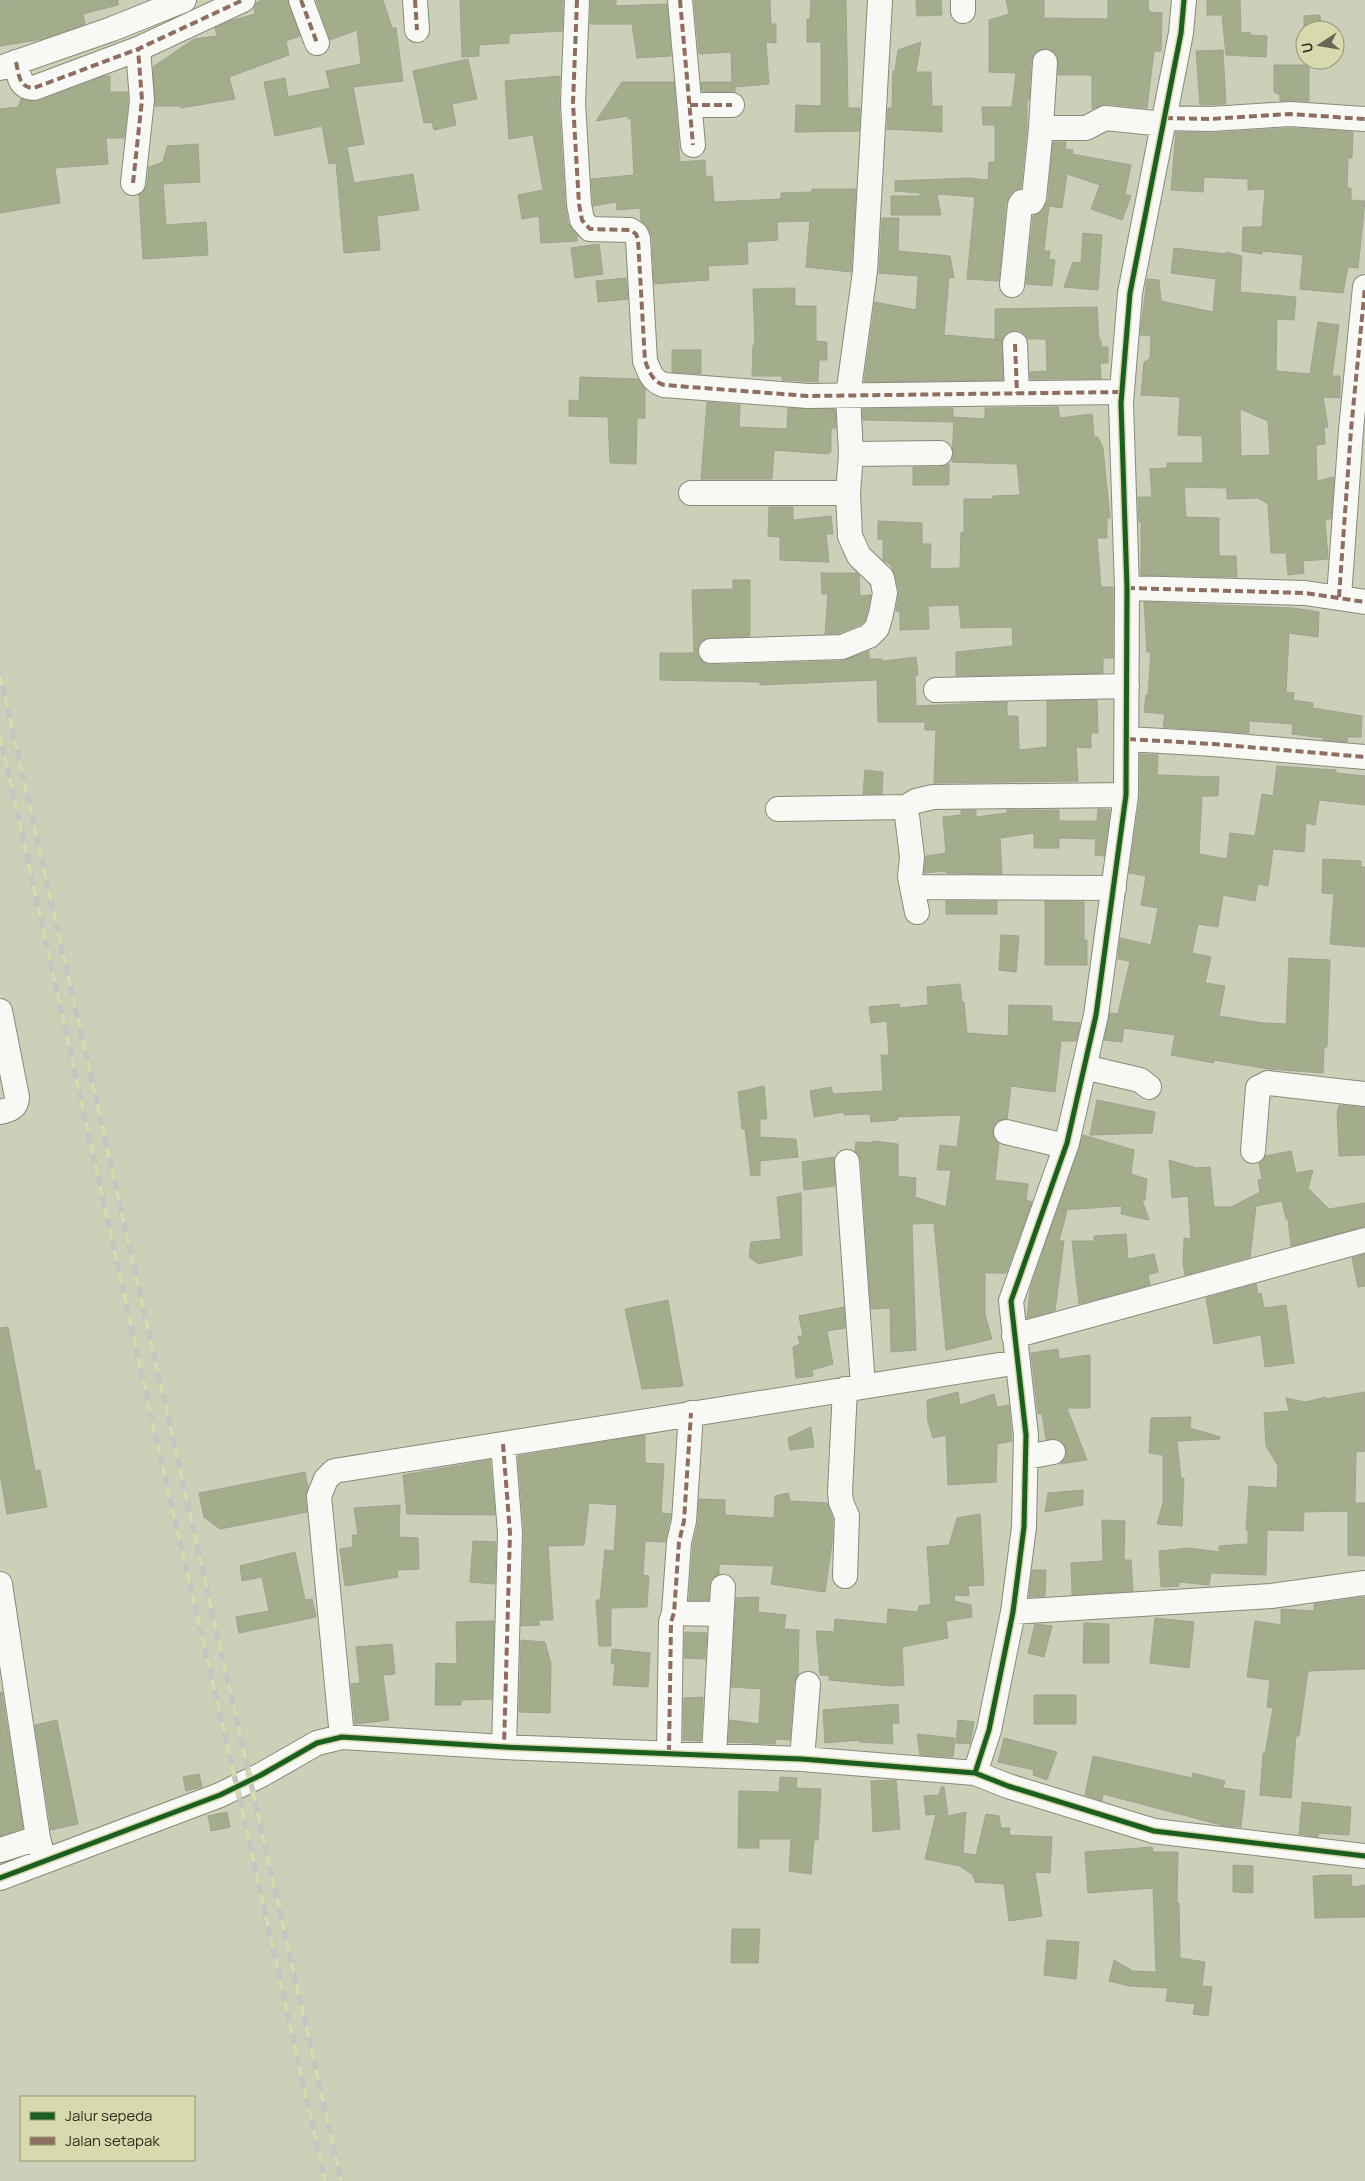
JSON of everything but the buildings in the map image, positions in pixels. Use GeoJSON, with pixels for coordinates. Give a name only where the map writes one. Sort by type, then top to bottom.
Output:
{"type":"FeatureCollection","features":[{"type":"Feature","properties":{"kind":"street"},"geometry":{"type":"LineString","coordinates":[[184,0],[112,29],[14,73],[26,88],[34,88],[138,49],[243,0]]}},
{"type":"Feature","properties":{"kind":"street"},"geometry":{"type":"LineString","coordinates":[[301,0],[317,43]]}},
{"type":"Feature","properties":{"kind":"street"},"geometry":{"type":"LineString","coordinates":[[416,0],[417,30]]}},
{"type":"Feature","properties":{"kind":"street"},"geometry":{"type":"LineString","coordinates":[[577,0],[574,103],[579,204],[582,220],[590,229],[630,230],[638,239],[645,362],[656,382],[664,385],[808,396],[1122,392]]}},
{"type":"Feature","properties":{"kind":"street"},"geometry":{"type":"LineString","coordinates":[[680,0],[692,145]]}},
{"type":"Feature","properties":{"kind":"street"},"geometry":{"type":"LineString","coordinates":[[711,651],[842,648],[864,639],[877,628],[885,593],[882,578],[859,556],[850,536],[848,493],[851,454],[848,396],[865,271],[880,0]]}},
{"type":"Feature","properties":{"kind":"street"},"geometry":{"type":"LineString","coordinates":[[975,1772],[989,1730],[1013,1612],[1024,1527],[1026,1435],[1011,1301],[1065,1146],[1096,1015],[1126,795],[1128,739],[1127,588],[1122,392],[1130,293],[1181,33],[1184,0]]}},
{"type":"Feature","properties":{"kind":"street"},"geometry":{"type":"LineString","coordinates":[[133,183],[142,100],[138,49]]}},
{"type":"Feature","properties":{"kind":"street"},"geometry":{"type":"LineString","coordinates":[[1012,285],[1020,205],[1024,202],[1032,202],[1034,198],[1041,128],[1044,62]]}},
{"type":"Feature","properties":{"kind":"street"},"geometry":{"type":"LineString","coordinates":[[690,105],[732,105]]}},
{"type":"Feature","properties":{"kind":"street"},"geometry":{"type":"LineString","coordinates":[[1041,128],[1086,128],[1105,118],[1164,121],[1290,114],[1365,119]]}},
{"type":"Feature","properties":{"kind":"street"},"geometry":{"type":"LineString","coordinates":[[1339,597],[1365,287]]}},
{"type":"Feature","properties":{"kind":"street"},"geometry":{"type":"LineString","coordinates":[[1015,344],[1017,393]]}},
{"type":"Feature","properties":{"kind":"street"},"geometry":{"type":"LineString","coordinates":[[851,454],[940,452]]}},
{"type":"Feature","properties":{"kind":"street"},"geometry":{"type":"LineString","coordinates":[[691,493],[848,493]]}},
{"type":"Feature","properties":{"kind":"street"},"geometry":{"type":"LineString","coordinates":[[1127,588],[1305,594],[1339,597],[1365,602]]}},
{"type":"Feature","properties":{"kind":"street"},"geometry":{"type":"LineString","coordinates":[[936,690],[1127,686]]}},
{"type":"Feature","properties":{"kind":"street"},"geometry":{"type":"LineString","coordinates":[[1128,739],[1365,757]]}},
{"type":"Feature","properties":{"kind":"street"},"geometry":{"type":"LineString","coordinates":[[778,810],[906,807],[916,801],[932,797],[1126,795]]}},
{"type":"Feature","properties":{"kind":"street"},"geometry":{"type":"LineString","coordinates":[[906,807],[912,857],[910,877],[917,912]]}},
{"type":"Feature","properties":{"kind":"street"},"geometry":{"type":"LineString","coordinates":[[913,887],[1114,888]]}},
{"type":"Feature","properties":{"kind":"street"},"geometry":{"type":"LineString","coordinates":[[0,1011],[17,1103],[13,1108],[0,1112]]}},
{"type":"Feature","properties":{"kind":"street"},"geometry":{"type":"LineString","coordinates":[[1084,1067],[1140,1080],[1149,1087]]}},
{"type":"Feature","properties":{"kind":"street"},"geometry":{"type":"LineString","coordinates":[[1253,1151],[1258,1088],[1265,1084],[1365,1094]]}},
{"type":"Feature","properties":{"kind":"street"},"geometry":{"type":"LineString","coordinates":[[1006,1132],[1065,1146]]}},
{"type":"Feature","properties":{"kind":"street"},"geometry":{"type":"LineString","coordinates":[[845,1576],[847,1516],[841,1502],[840,1492],[854,1387],[847,1162]]}},
{"type":"Feature","properties":{"kind":"street"},"geometry":{"type":"LineString","coordinates":[[1014,1336],[1365,1240]]}},
{"type":"Feature","properties":{"kind":"street"},"geometry":{"type":"LineString","coordinates":[[342,1737],[319,1496],[326,1479],[334,1471],[1018,1362]]}},
{"type":"Feature","properties":{"kind":"street"},"geometry":{"type":"LineString","coordinates":[[670,1753],[671,1622],[674,1613],[679,1542],[684,1521],[691,1413]]}},
{"type":"Feature","properties":{"kind":"street"},"geometry":{"type":"LineString","coordinates":[[503,1444],[510,1526],[504,1746]]}},
{"type":"Feature","properties":{"kind":"street"},"geometry":{"type":"LineString","coordinates":[[1027,1457],[1053,1452]]}},
{"type":"Feature","properties":{"kind":"street"},"geometry":{"type":"LineString","coordinates":[[1013,1612],[1271,1596],[1365,1583]]}},
{"type":"Feature","properties":{"kind":"street"},"geometry":{"type":"LineString","coordinates":[[0,1584],[38,1838],[44,1861]]}},
{"type":"Feature","properties":{"kind":"street"},"geometry":{"type":"LineString","coordinates":[[714,1755],[723,1587]]}},
{"type":"Feature","properties":{"kind":"street"},"geometry":{"type":"LineString","coordinates":[[674,1613],[722,1614]]}},
{"type":"Feature","properties":{"kind":"street"},"geometry":{"type":"LineString","coordinates":[[802,1759],[808,1684]]}},
{"type":"Feature","properties":{"kind":"street"},"geometry":{"type":"LineString","coordinates":[[0,1878],[220,1795],[261,1776],[317,1743],[342,1737],[802,1759],[975,1772],[1008,1786],[1154,1831],[1365,1856]]}},
{"type":"Feature","properties":{"kind":"street"},"geometry":{"type":"LineString","coordinates":[[0,1850],[38,1838]]}},
{"type":"Feature","properties":{"kind":"railway"},"geometry":{"type":"LineString","coordinates":[[0,675],[341,2181]]}},
{"type":"Feature","properties":{"kind":"railway"},"geometry":{"type":"LineString","coordinates":[[0,735],[155,1434],[237,1787],[325,2181]]}},
{"type":"Feature","properties":{"kind":"marked path"},"geometry":{"type":"LineString","coordinates":[[16,62],[20,80],[25,86],[34,88],[138,49],[243,0]]}},
{"type":"Feature","properties":{"kind":"marked path"},"geometry":{"type":"LineString","coordinates":[[301,0],[317,43]]}},
{"type":"Feature","properties":{"kind":"marked path"},"geometry":{"type":"LineString","coordinates":[[415,0],[417,30]]}},
{"type":"Feature","properties":{"kind":"marked path"},"geometry":{"type":"LineString","coordinates":[[577,0],[573,103],[579,204],[582,220],[590,229],[630,230],[636,234],[638,239],[645,361],[652,376],[657,381],[664,385],[808,396],[1122,392]]}},
{"type":"Feature","properties":{"kind":"marked path"},"geometry":{"type":"LineString","coordinates":[[680,0],[693,145]]}},
{"type":"Feature","properties":{"kind":"marked path"},"geometry":{"type":"LineString","coordinates":[[133,183],[142,100],[138,49]]}},
{"type":"Feature","properties":{"kind":"marked path"},"geometry":{"type":"LineString","coordinates":[[690,105],[732,105]]}},
{"type":"Feature","properties":{"kind":"marked path"},"geometry":{"type":"LineString","coordinates":[[1165,118],[1211,119],[1290,114],[1365,119]]}},
{"type":"Feature","properties":{"kind":"marked path"},"geometry":{"type":"LineString","coordinates":[[1339,597],[1351,430],[1365,287]]}},
{"type":"Feature","properties":{"kind":"marked path"},"geometry":{"type":"LineString","coordinates":[[1015,344],[1017,393]]}},
{"type":"Feature","properties":{"kind":"marked path"},"geometry":{"type":"LineString","coordinates":[[1127,588],[1305,593],[1365,602]]}},
{"type":"Feature","properties":{"kind":"marked path"},"geometry":{"type":"LineString","coordinates":[[1128,739],[1365,757]]}},
{"type":"Feature","properties":{"kind":"marked path"},"geometry":{"type":"LineString","coordinates":[[669,1753],[671,1622],[674,1613],[679,1542],[684,1521],[691,1413]]}},
{"type":"Feature","properties":{"kind":"marked path"},"geometry":{"type":"LineString","coordinates":[[503,1444],[510,1533],[504,1747]]}},
{"type":"Feature","properties":{"kind":"cycle path"},"geometry":{"type":"LineString","coordinates":[[975,1773],[989,1730],[1013,1612],[1024,1527],[1026,1435],[1011,1301],[1067,1143],[1096,1015],[1126,795],[1127,588],[1121,403],[1130,293],[1181,33],[1184,0]]}},
{"type":"Feature","properties":{"kind":"cycle path"},"geometry":{"type":"LineString","coordinates":[[0,1878],[220,1795],[261,1775],[317,1743],[342,1737],[504,1747],[802,1759],[975,1773],[1008,1786],[1154,1831],[1365,1856]]}}]}
